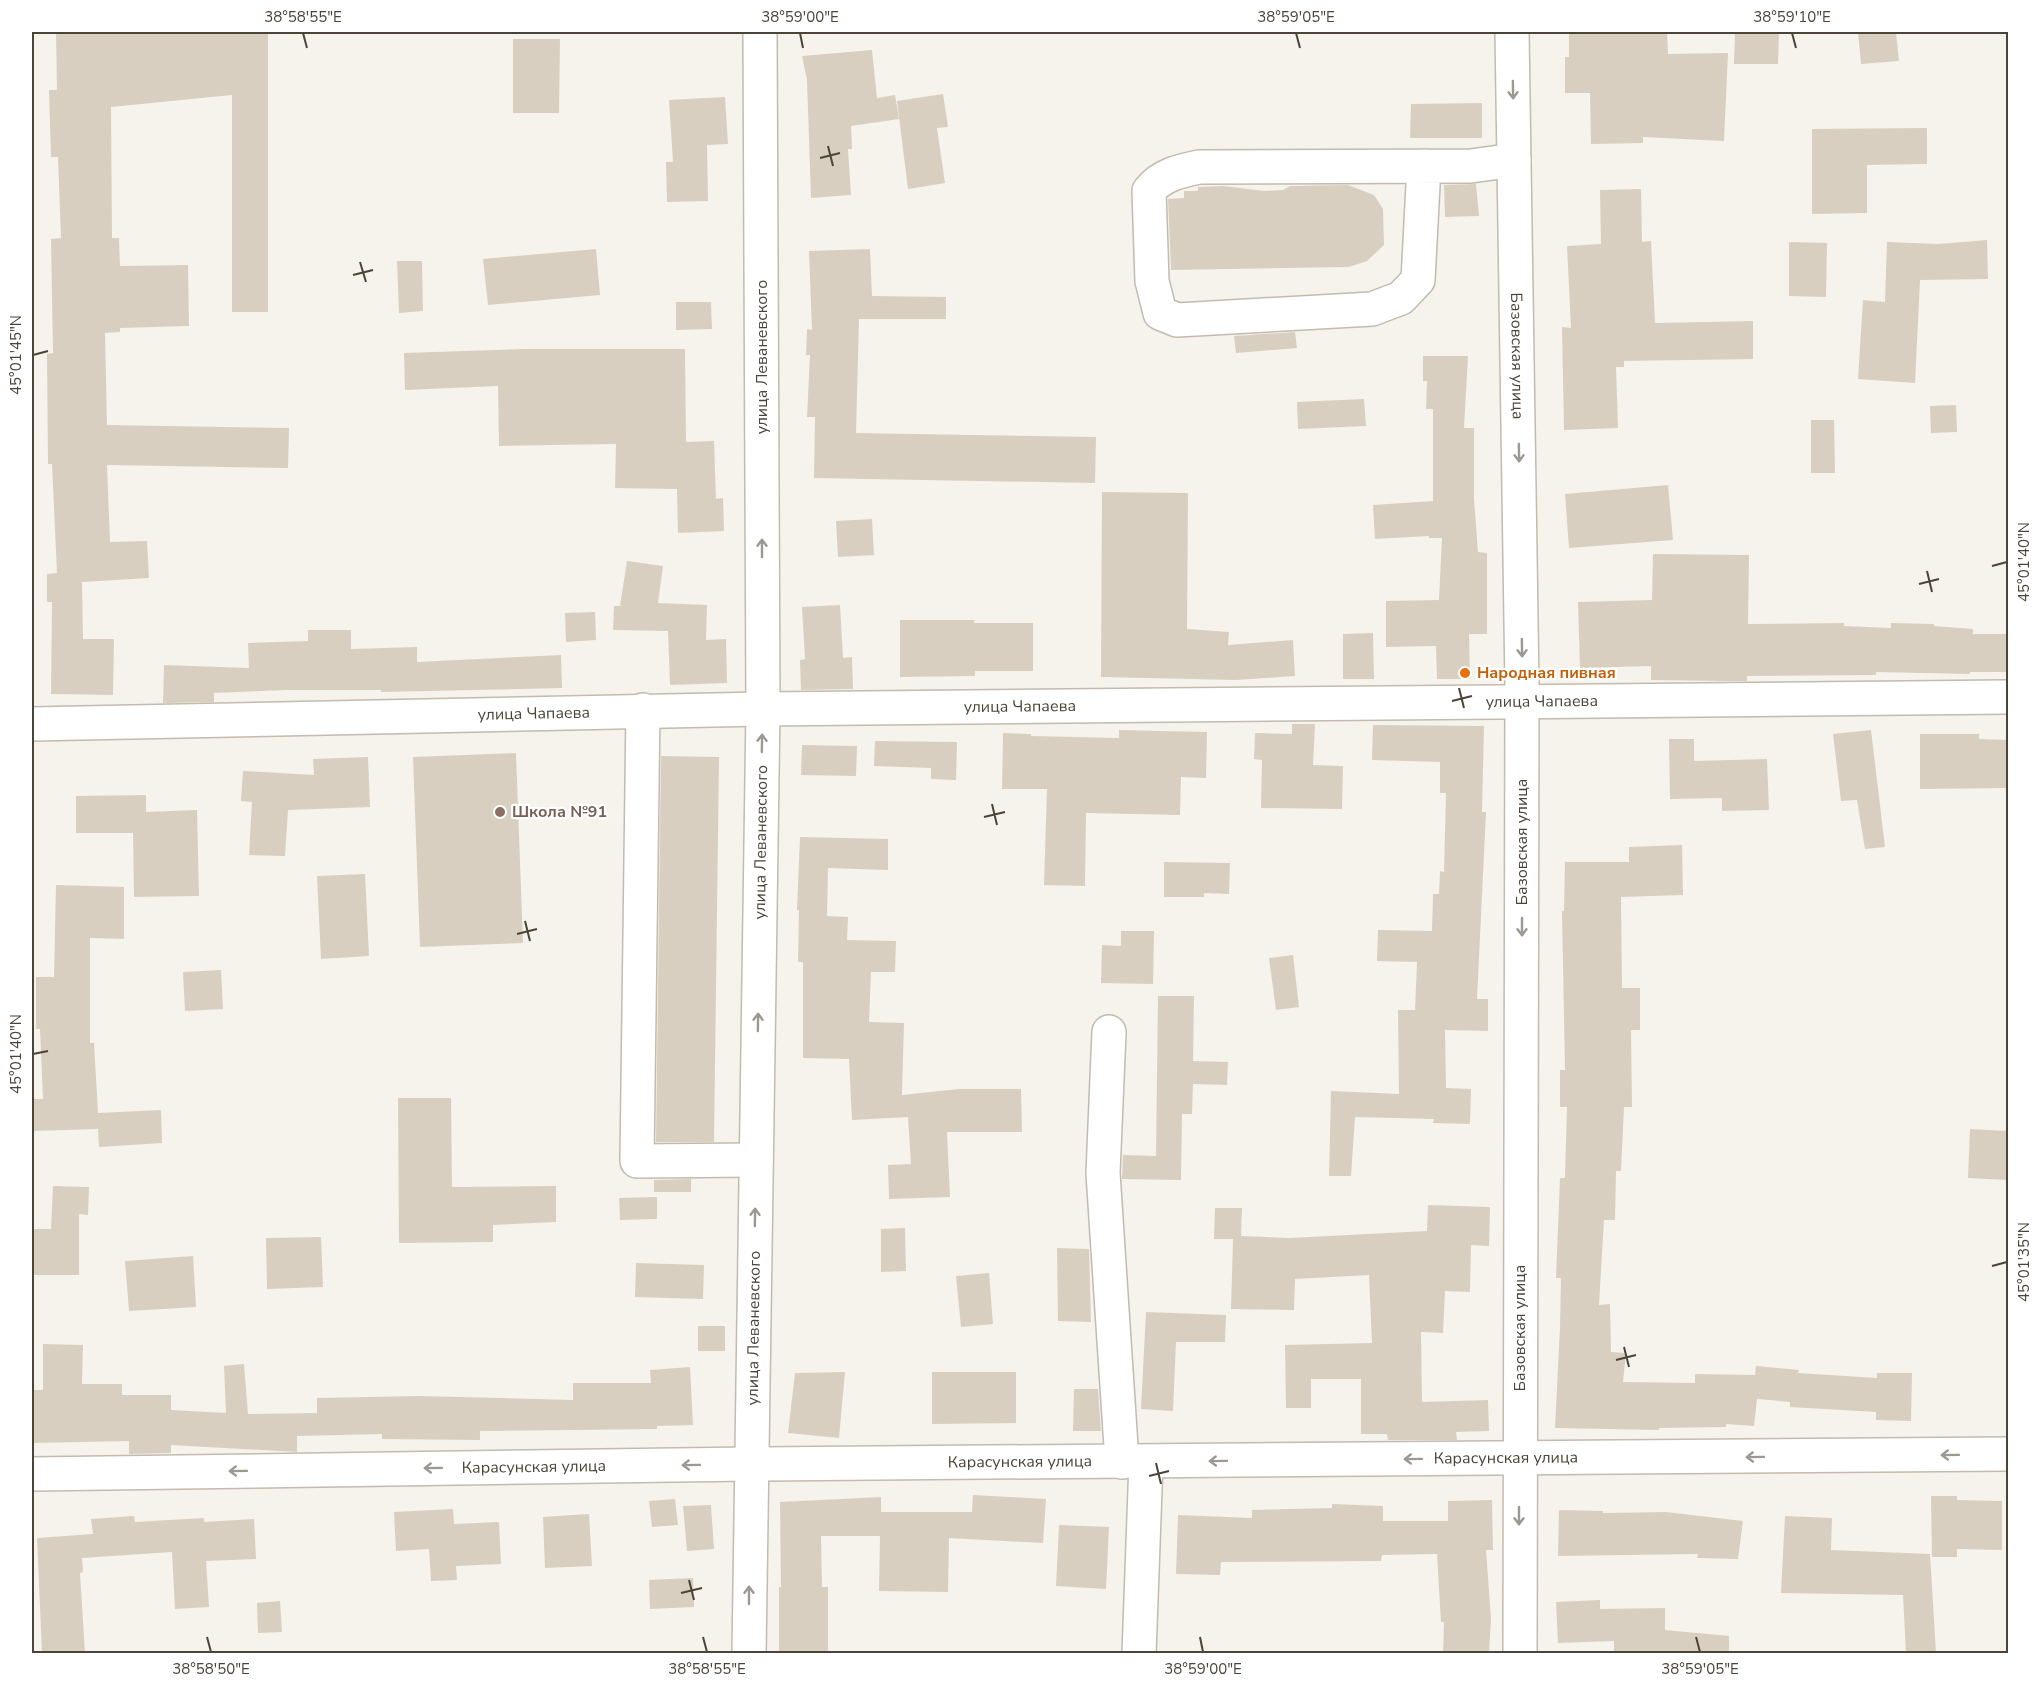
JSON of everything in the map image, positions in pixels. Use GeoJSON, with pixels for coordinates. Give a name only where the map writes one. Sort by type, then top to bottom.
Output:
{"type":"FeatureCollection","features":[{"type":"Feature","properties":{"kind":"street","name":"улица Леваневского"},"geometry":{"type":"LineString","coordinates":[[749,1653],[750,1464],[763,709],[760,32]]}},
{"type":"Feature","properties":{"kind":"street","name":"Базовская улица"},"geometry":{"type":"LineString","coordinates":[[1512,32],[1522,700],[1520,1653]]}},
{"type":"Feature","properties":{"kind":"street"},"geometry":{"type":"LineString","coordinates":[[1424,166],[1418,280],[1401,298],[1372,309],[1177,320],[1160,313],[1151,270],[1149,191],[1157,181],[1180,171],[1198,167],[1424,166],[1471,166],[1514,160]]}},
{"type":"Feature","properties":{"kind":"street","name":"улица Чапаева"},"geometry":{"type":"LineString","coordinates":[[32,724],[643,710],[2008,697]]}},
{"type":"Feature","properties":{"kind":"street"},"geometry":{"type":"LineString","coordinates":[[643,710],[637,1161],[756,1160]]}},
{"type":"Feature","properties":{"kind":"street"},"geometry":{"type":"LineString","coordinates":[[1109,1032],[1103,1173],[1134,1462],[1138,1653]]}},
{"type":"Feature","properties":{"kind":"street","name":"Карасунская улица"},"geometry":{"type":"LineString","coordinates":[[32,1474],[750,1464],[2008,1454]]}},
{"type":"Feature","properties":{"kind":"building"},"geometry":{"type":"Polygon","coordinates":[[[56,32],[268,32],[268,312],[232,312],[232,95],[111,107],[112,238],[119,238],[120,266],[188,265],[189,326],[120,328],[120,332],[105,333],[107,425],[289,428],[288,468],[107,465],[110,542],[147,541],[149,578],[82,582],[83,639],[114,639],[113,695],[51,694],[52,602],[47,602],[47,574],[57,573],[52,464],[48,464],[47,354],[53,353],[51,239],[61,238],[58,157],[51,157],[49,90],[57,90],[56,32]]]}},
{"type":"Feature","properties":{"kind":"building"},"geometry":{"type":"Polygon","coordinates":[[[1569,32],[1667,32],[1668,54],[1728,53],[1724,141],[1643,137],[1643,143],[1591,144],[1590,93],[1565,93],[1565,57],[1569,57],[1569,32]]]}},
{"type":"Feature","properties":{"kind":"building"},"geometry":{"type":"Polygon","coordinates":[[[1735,32],[1779,32],[1778,64],[1734,64],[1735,32]]]}},
{"type":"Feature","properties":{"kind":"building"},"geometry":{"type":"Polygon","coordinates":[[[1858,32],[1896,32],[1899,61],[1861,64],[1858,32]]]}},
{"type":"Feature","properties":{"kind":"building"},"geometry":{"type":"Polygon","coordinates":[[[513,39],[560,39],[559,113],[513,113],[513,39]]]}},
{"type":"Feature","properties":{"kind":"building"},"geometry":{"type":"Polygon","coordinates":[[[872,50],[877,98],[895,95],[899,119],[851,126],[852,149],[848,149],[851,195],[811,198],[807,80],[802,56],[872,50]]]}},
{"type":"Feature","properties":{"kind":"building"},"geometry":{"type":"Polygon","coordinates":[[[943,94],[948,127],[937,128],[945,183],[908,189],[897,101],[943,94]]]}},
{"type":"Feature","properties":{"kind":"building"},"geometry":{"type":"Polygon","coordinates":[[[725,97],[728,144],[707,145],[708,201],[667,202],[666,162],[673,162],[669,100],[725,97]]]}},
{"type":"Feature","properties":{"kind":"building"},"geometry":{"type":"Polygon","coordinates":[[[1482,103],[1482,138],[1410,138],[1411,104],[1482,103]]]}},
{"type":"Feature","properties":{"kind":"building"},"geometry":{"type":"Polygon","coordinates":[[[1927,128],[1927,164],[1867,165],[1867,213],[1812,214],[1812,129],[1927,128]]]}},
{"type":"Feature","properties":{"kind":"building"},"geometry":{"type":"Polygon","coordinates":[[[1476,184],[1479,216],[1445,217],[1444,185],[1476,184]]]}},
{"type":"Feature","properties":{"kind":"building"},"geometry":{"type":"Polygon","coordinates":[[[1348,185],[1374,195],[1383,209],[1384,245],[1367,261],[1349,267],[1171,270],[1168,199],[1184,198],[1184,191],[1198,191],[1198,187],[1224,186],[1264,191],[1283,190],[1290,186],[1348,185]]]}},
{"type":"Feature","properties":{"kind":"building"},"geometry":{"type":"Polygon","coordinates":[[[1641,189],[1642,242],[1651,241],[1655,323],[1753,321],[1753,359],[1624,361],[1624,367],[1616,367],[1618,428],[1564,430],[1562,327],[1571,328],[1567,246],[1601,244],[1600,190],[1641,189]]]}},
{"type":"Feature","properties":{"kind":"building"},"geometry":{"type":"Polygon","coordinates":[[[1987,240],[1988,279],[1920,280],[1915,383],[1858,379],[1863,300],[1885,302],[1887,242],[1938,244],[1987,240]]]}},
{"type":"Feature","properties":{"kind":"building"},"geometry":{"type":"Polygon","coordinates":[[[1789,242],[1827,243],[1826,297],[1789,296],[1789,242]]]}},
{"type":"Feature","properties":{"kind":"building"},"geometry":{"type":"Polygon","coordinates":[[[596,249],[600,295],[488,305],[483,259],[596,249]]]}},
{"type":"Feature","properties":{"kind":"building"},"geometry":{"type":"Polygon","coordinates":[[[870,249],[872,296],[946,297],[946,319],[859,319],[856,433],[1096,437],[1095,483],[814,478],[815,417],[807,417],[810,355],[806,355],[807,329],[812,330],[809,251],[870,249]]]}},
{"type":"Feature","properties":{"kind":"building"},"geometry":{"type":"Polygon","coordinates":[[[397,261],[422,261],[423,311],[399,313],[397,261]]]}},
{"type":"Feature","properties":{"kind":"building"},"geometry":{"type":"Polygon","coordinates":[[[676,302],[711,302],[712,329],[676,330],[676,302]]]}},
{"type":"Feature","properties":{"kind":"building"},"geometry":{"type":"Polygon","coordinates":[[[1295,332],[1297,348],[1236,353],[1234,336],[1295,332]]]}},
{"type":"Feature","properties":{"kind":"building"},"geometry":{"type":"Polygon","coordinates":[[[524,349],[685,349],[686,442],[714,441],[716,499],[723,498],[724,531],[678,533],[677,489],[615,488],[616,444],[499,446],[498,386],[405,390],[404,353],[524,349]]]}},
{"type":"Feature","properties":{"kind":"building"},"geometry":{"type":"Polygon","coordinates":[[[1423,356],[1468,356],[1464,428],[1474,428],[1474,499],[1478,552],[1487,553],[1487,634],[1469,634],[1470,679],[1437,679],[1436,646],[1386,647],[1386,601],[1439,600],[1442,538],[1429,538],[1429,536],[1375,539],[1373,505],[1433,501],[1433,409],[1426,409],[1427,381],[1423,381],[1423,356]]]}},
{"type":"Feature","properties":{"kind":"building"},"geometry":{"type":"Polygon","coordinates":[[[1364,399],[1366,426],[1298,429],[1297,402],[1364,399]]]}},
{"type":"Feature","properties":{"kind":"building"},"geometry":{"type":"Polygon","coordinates":[[[1956,405],[1957,432],[1931,433],[1930,406],[1956,405]]]}},
{"type":"Feature","properties":{"kind":"building"},"geometry":{"type":"Polygon","coordinates":[[[1811,420],[1834,420],[1835,473],[1811,473],[1811,420]]]}},
{"type":"Feature","properties":{"kind":"building"},"geometry":{"type":"Polygon","coordinates":[[[1668,485],[1673,540],[1569,548],[1565,494],[1668,485]]]}},
{"type":"Feature","properties":{"kind":"building"},"geometry":{"type":"Polygon","coordinates":[[[1102,492],[1188,493],[1187,629],[1229,632],[1228,645],[1293,640],[1295,676],[1236,680],[1101,677],[1102,492]]]}},
{"type":"Feature","properties":{"kind":"building"},"geometry":{"type":"Polygon","coordinates":[[[872,519],[874,555],[838,557],[836,521],[872,519]]]}},
{"type":"Feature","properties":{"kind":"building"},"geometry":{"type":"Polygon","coordinates":[[[1653,554],[1749,555],[1748,624],[1844,623],[1844,626],[1891,628],[1891,623],[1934,624],[1934,626],[1973,629],[1973,634],[2008,634],[2008,672],[1970,672],[1970,674],[1876,672],[1876,675],[1747,676],[1747,681],[1724,681],[1651,680],[1651,666],[1580,668],[1578,602],[1652,600],[1653,554]]]}},
{"type":"Feature","properties":{"kind":"building"},"geometry":{"type":"Polygon","coordinates":[[[627,561],[663,566],[658,603],[707,605],[706,640],[726,639],[727,683],[670,685],[668,631],[613,630],[614,606],[620,606],[627,561]]]}},
{"type":"Feature","properties":{"kind":"building"},"geometry":{"type":"Polygon","coordinates":[[[840,605],[843,658],[852,657],[853,689],[801,690],[800,660],[805,659],[802,607],[840,605]]]}},
{"type":"Feature","properties":{"kind":"building"},"geometry":{"type":"Polygon","coordinates":[[[595,612],[596,640],[566,642],[565,613],[595,612]]]}},
{"type":"Feature","properties":{"kind":"building"},"geometry":{"type":"Polygon","coordinates":[[[900,620],[1033,623],[1033,671],[975,671],[975,676],[900,677],[900,620]]]}},
{"type":"Feature","properties":{"kind":"building"},"geometry":{"type":"Polygon","coordinates":[[[308,630],[351,630],[351,649],[417,647],[417,662],[561,655],[562,688],[381,692],[381,690],[286,690],[214,693],[214,702],[163,703],[164,665],[249,668],[248,643],[308,641],[308,630]]]}},
{"type":"Feature","properties":{"kind":"building"},"geometry":{"type":"Polygon","coordinates":[[[1373,633],[1374,679],[1343,679],[1343,634],[1373,633]]]}},
{"type":"Feature","properties":{"kind":"building"},"geometry":{"type":"Polygon","coordinates":[[[1292,724],[1315,724],[1313,765],[1343,766],[1342,809],[1261,808],[1262,760],[1254,759],[1255,733],[1292,734],[1292,724]]]}},
{"type":"Feature","properties":{"kind":"building"},"geometry":{"type":"Polygon","coordinates":[[[1373,725],[1484,726],[1482,812],[1486,812],[1477,999],[1488,999],[1488,1031],[1445,1030],[1446,1088],[1471,1089],[1470,1124],[1433,1123],[1434,1119],[1355,1117],[1351,1176],[1329,1176],[1331,1091],[1399,1094],[1398,1010],[1415,1010],[1417,962],[1377,961],[1378,930],[1432,931],[1433,894],[1439,894],[1440,871],[1444,872],[1446,793],[1440,793],[1440,762],[1372,760],[1373,725]]]}},
{"type":"Feature","properties":{"kind":"building"},"geometry":{"type":"Polygon","coordinates":[[[1119,730],[1207,732],[1206,778],[1181,777],[1180,815],[1086,813],[1085,886],[1044,885],[1047,789],[1002,789],[1003,733],[1119,738],[1119,730]]]}},
{"type":"Feature","properties":{"kind":"building"},"geometry":{"type":"Polygon","coordinates":[[[1871,730],[1885,847],[1865,849],[1857,800],[1841,801],[1833,734],[1871,730]]]}},
{"type":"Feature","properties":{"kind":"building"},"geometry":{"type":"Polygon","coordinates":[[[1920,734],[1979,734],[1979,739],[2008,740],[2008,788],[1920,789],[1920,734]]]}},
{"type":"Feature","properties":{"kind":"building"},"geometry":{"type":"Polygon","coordinates":[[[1669,739],[1694,739],[1694,761],[1767,759],[1769,810],[1722,811],[1722,798],[1670,799],[1669,739]]]}},
{"type":"Feature","properties":{"kind":"building"},"geometry":{"type":"Polygon","coordinates":[[[875,741],[957,742],[956,780],[931,779],[931,768],[874,766],[875,741]]]}},
{"type":"Feature","properties":{"kind":"building"},"geometry":{"type":"Polygon","coordinates":[[[802,745],[857,746],[856,776],[801,775],[802,745]]]}},
{"type":"Feature","properties":{"kind":"building"},"geometry":{"type":"Polygon","coordinates":[[[516,753],[523,943],[420,947],[413,757],[516,753]]]}},
{"type":"Feature","properties":{"kind":"building"},"geometry":{"type":"Polygon","coordinates":[[[661,756],[719,757],[714,1142],[656,1142],[661,756]]]}},
{"type":"Feature","properties":{"kind":"building"},"geometry":{"type":"Polygon","coordinates":[[[368,757],[370,807],[288,810],[285,856],[249,855],[252,802],[241,801],[243,771],[314,775],[313,759],[368,757]]]}},
{"type":"Feature","properties":{"kind":"building"},"geometry":{"type":"Polygon","coordinates":[[[146,795],[146,812],[197,810],[199,896],[134,897],[133,833],[76,833],[76,796],[146,795]]]}},
{"type":"Feature","properties":{"kind":"building"},"geometry":{"type":"Polygon","coordinates":[[[800,837],[888,839],[888,870],[828,868],[827,916],[848,917],[847,940],[896,941],[895,972],[871,972],[869,1022],[904,1023],[902,1095],[959,1089],[1021,1089],[1022,1132],[947,1132],[950,1197],[889,1199],[888,1165],[911,1164],[908,1117],[852,1120],[849,1059],[803,1058],[803,962],[798,962],[799,910],[797,910],[800,837]]]}},
{"type":"Feature","properties":{"kind":"building"},"geometry":{"type":"Polygon","coordinates":[[[1682,845],[1683,895],[1621,897],[1622,988],[1640,988],[1640,1030],[1631,1030],[1632,1107],[1624,1107],[1621,1171],[1616,1171],[1615,1220],[1604,1220],[1599,1305],[1610,1304],[1611,1352],[1626,1353],[1623,1382],[1695,1383],[1695,1374],[1755,1375],[1756,1366],[1799,1370],[1798,1373],[1877,1378],[1877,1373],[1912,1373],[1911,1421],[1876,1420],[1876,1412],[1790,1407],[1790,1402],[1757,1399],[1754,1426],[1726,1424],[1726,1427],[1659,1428],[1659,1430],[1555,1428],[1561,1278],[1556,1278],[1560,1178],[1565,1178],[1567,1107],[1560,1107],[1560,1070],[1565,1070],[1562,911],[1564,911],[1565,862],[1629,862],[1629,847],[1682,845]]]}},
{"type":"Feature","properties":{"kind":"building"},"geometry":{"type":"Polygon","coordinates":[[[1164,862],[1230,863],[1229,894],[1204,893],[1204,897],[1164,897],[1164,862]]]}},
{"type":"Feature","properties":{"kind":"building"},"geometry":{"type":"Polygon","coordinates":[[[365,874],[369,956],[321,959],[317,876],[365,874]]]}},
{"type":"Feature","properties":{"kind":"building"},"geometry":{"type":"Polygon","coordinates":[[[56,885],[124,887],[124,939],[90,938],[90,1043],[94,1043],[98,1113],[161,1110],[162,1143],[99,1147],[98,1129],[32,1131],[32,1099],[43,1099],[40,1029],[36,1029],[36,977],[54,977],[56,885]]]}},
{"type":"Feature","properties":{"kind":"building"},"geometry":{"type":"Polygon","coordinates":[[[1121,931],[1154,931],[1153,984],[1101,983],[1102,945],[1121,946],[1121,931]]]}},
{"type":"Feature","properties":{"kind":"building"},"geometry":{"type":"Polygon","coordinates":[[[1293,955],[1299,1007],[1276,1010],[1269,958],[1293,955]]]}},
{"type":"Feature","properties":{"kind":"building"},"geometry":{"type":"Polygon","coordinates":[[[221,970],[223,1009],[185,1011],[183,972],[221,970]]]}},
{"type":"Feature","properties":{"kind":"building"},"geometry":{"type":"Polygon","coordinates":[[[1158,996],[1194,996],[1193,1061],[1228,1062],[1227,1085],[1193,1084],[1192,1114],[1182,1114],[1181,1180],[1122,1179],[1123,1155],[1156,1156],[1158,996]]]}},
{"type":"Feature","properties":{"kind":"building"},"geometry":{"type":"Polygon","coordinates":[[[398,1098],[451,1098],[452,1187],[556,1186],[556,1222],[493,1225],[493,1242],[399,1243],[398,1098]]]}},
{"type":"Feature","properties":{"kind":"building"},"geometry":{"type":"Polygon","coordinates":[[[1970,1129],[2008,1131],[2008,1180],[1968,1178],[1970,1129]]]}},
{"type":"Feature","properties":{"kind":"building"},"geometry":{"type":"Polygon","coordinates":[[[691,1179],[691,1192],[654,1192],[654,1180],[691,1179]]]}},
{"type":"Feature","properties":{"kind":"building"},"geometry":{"type":"Polygon","coordinates":[[[53,1186],[89,1187],[88,1215],[79,1214],[79,1275],[32,1275],[32,1229],[51,1229],[53,1186]]]}},
{"type":"Feature","properties":{"kind":"building"},"geometry":{"type":"Polygon","coordinates":[[[657,1197],[657,1219],[620,1220],[619,1198],[657,1197]]]}},
{"type":"Feature","properties":{"kind":"building"},"geometry":{"type":"Polygon","coordinates":[[[1428,1205],[1490,1207],[1489,1246],[1471,1245],[1470,1292],[1445,1291],[1443,1333],[1421,1332],[1422,1402],[1488,1400],[1489,1431],[1456,1432],[1457,1440],[1388,1440],[1387,1434],[1361,1434],[1361,1379],[1311,1379],[1311,1408],[1286,1408],[1285,1345],[1372,1343],[1369,1275],[1295,1279],[1294,1310],[1231,1309],[1233,1239],[1214,1239],[1215,1208],[1242,1208],[1241,1236],[1289,1238],[1427,1231],[1428,1205]]]}},
{"type":"Feature","properties":{"kind":"building"},"geometry":{"type":"Polygon","coordinates":[[[905,1228],[906,1271],[881,1272],[881,1229],[905,1228]]]}},
{"type":"Feature","properties":{"kind":"building"},"geometry":{"type":"Polygon","coordinates":[[[321,1237],[323,1287],[267,1289],[266,1238],[321,1237]]]}},
{"type":"Feature","properties":{"kind":"building"},"geometry":{"type":"Polygon","coordinates":[[[1057,1248],[1089,1249],[1091,1322],[1058,1321],[1057,1248]]]}},
{"type":"Feature","properties":{"kind":"building"},"geometry":{"type":"Polygon","coordinates":[[[193,1256],[196,1307],[129,1311],[125,1261],[193,1256]]]}},
{"type":"Feature","properties":{"kind":"building"},"geometry":{"type":"Polygon","coordinates":[[[636,1263],[704,1265],[703,1299],[635,1297],[636,1263]]]}},
{"type":"Feature","properties":{"kind":"building"},"geometry":{"type":"Polygon","coordinates":[[[989,1273],[993,1324],[961,1327],[956,1276],[989,1273]]]}},
{"type":"Feature","properties":{"kind":"building"},"geometry":{"type":"Polygon","coordinates":[[[1146,1312],[1226,1315],[1225,1342],[1176,1342],[1173,1411],[1141,1409],[1146,1312]]]}},
{"type":"Feature","properties":{"kind":"building"},"geometry":{"type":"Polygon","coordinates":[[[698,1326],[725,1326],[725,1351],[698,1351],[698,1326]]]}},
{"type":"Feature","properties":{"kind":"building"},"geometry":{"type":"Polygon","coordinates":[[[43,1344],[83,1345],[82,1384],[122,1384],[122,1395],[171,1395],[171,1410],[226,1413],[224,1366],[244,1364],[248,1414],[317,1413],[317,1398],[419,1396],[573,1400],[573,1383],[651,1383],[650,1370],[690,1367],[693,1425],[657,1426],[657,1429],[480,1431],[480,1440],[382,1439],[382,1434],[297,1436],[297,1452],[171,1445],[171,1453],[129,1454],[129,1441],[34,1443],[33,1390],[43,1390],[43,1344]]]}},
{"type":"Feature","properties":{"kind":"building"},"geometry":{"type":"Polygon","coordinates":[[[845,1372],[839,1438],[788,1433],[795,1373],[845,1372]]]}},
{"type":"Feature","properties":{"kind":"building"},"geometry":{"type":"Polygon","coordinates":[[[932,1372],[1016,1372],[1016,1423],[932,1424],[932,1372]]]}},
{"type":"Feature","properties":{"kind":"building"},"geometry":{"type":"Polygon","coordinates":[[[1074,1389],[1098,1389],[1101,1431],[1073,1431],[1074,1389]]]}},
{"type":"Feature","properties":{"kind":"building"},"geometry":{"type":"Polygon","coordinates":[[[973,1495],[1046,1499],[1043,1543],[949,1538],[948,1592],[879,1591],[880,1536],[821,1536],[822,1587],[828,1587],[828,1653],[779,1653],[780,1502],[881,1497],[881,1512],[972,1512],[973,1495]]]}},
{"type":"Feature","properties":{"kind":"building"},"geometry":{"type":"Polygon","coordinates":[[[1931,1496],[1957,1496],[1957,1500],[2002,1501],[2002,1550],[1957,1549],[1957,1557],[1932,1557],[1931,1496]]]}},
{"type":"Feature","properties":{"kind":"building"},"geometry":{"type":"Polygon","coordinates":[[[675,1499],[678,1525],[652,1527],[649,1501],[675,1499]]]}},
{"type":"Feature","properties":{"kind":"building"},"geometry":{"type":"Polygon","coordinates":[[[1492,1500],[1493,1550],[1486,1550],[1491,1619],[1489,1653],[1443,1653],[1444,1622],[1441,1622],[1437,1554],[1382,1555],[1381,1561],[1221,1562],[1220,1575],[1176,1574],[1178,1515],[1252,1518],[1252,1510],[1332,1508],[1332,1504],[1383,1506],[1383,1521],[1448,1521],[1448,1501],[1492,1500]]]}},
{"type":"Feature","properties":{"kind":"building"},"geometry":{"type":"Polygon","coordinates":[[[711,1505],[714,1549],[687,1551],[683,1506],[711,1505]]]}},
{"type":"Feature","properties":{"kind":"building"},"geometry":{"type":"Polygon","coordinates":[[[453,1509],[454,1524],[499,1522],[501,1564],[456,1566],[457,1580],[431,1581],[429,1549],[396,1551],[394,1512],[453,1509]]]}},
{"type":"Feature","properties":{"kind":"building"},"geometry":{"type":"Polygon","coordinates":[[[1559,1510],[1603,1511],[1603,1513],[1666,1512],[1743,1521],[1738,1559],[1697,1558],[1698,1554],[1558,1556],[1559,1510]]]}},
{"type":"Feature","properties":{"kind":"building"},"geometry":{"type":"Polygon","coordinates":[[[589,1514],[592,1566],[545,1568],[543,1517],[589,1514]]]}},
{"type":"Feature","properties":{"kind":"building"},"geometry":{"type":"Polygon","coordinates":[[[134,1516],[135,1522],[204,1518],[204,1522],[254,1519],[256,1559],[206,1561],[209,1607],[175,1609],[172,1552],[82,1558],[83,1572],[80,1573],[85,1653],[42,1653],[37,1538],[93,1534],[91,1519],[134,1516]]]}},
{"type":"Feature","properties":{"kind":"building"},"geometry":{"type":"Polygon","coordinates":[[[1785,1516],[1832,1518],[1831,1550],[1930,1554],[1936,1653],[1906,1653],[1903,1595],[1781,1593],[1785,1516]]]}},
{"type":"Feature","properties":{"kind":"building"},"geometry":{"type":"Polygon","coordinates":[[[1059,1525],[1109,1527],[1106,1589],[1056,1586],[1059,1525]]]}},
{"type":"Feature","properties":{"kind":"building"},"geometry":{"type":"Polygon","coordinates":[[[693,1578],[694,1607],[650,1609],[649,1580],[693,1578]]]}},
{"type":"Feature","properties":{"kind":"building"},"geometry":{"type":"Polygon","coordinates":[[[1600,1600],[1600,1609],[1665,1608],[1665,1630],[1729,1636],[1729,1652],[1614,1653],[1614,1641],[1558,1643],[1556,1602],[1600,1600]]]}},
{"type":"Feature","properties":{"kind":"building"},"geometry":{"type":"Polygon","coordinates":[[[280,1601],[282,1632],[258,1633],[257,1603],[280,1601]]]}},
{"type":"Feature","properties":{"kind":"place","name":"Народная пивная"},"geometry":{"type":"Point","coordinates":[1465,673]}},
{"type":"Feature","properties":{"kind":"place","name":"Школа №91"},"geometry":{"type":"Point","coordinates":[500,812]}}]}
